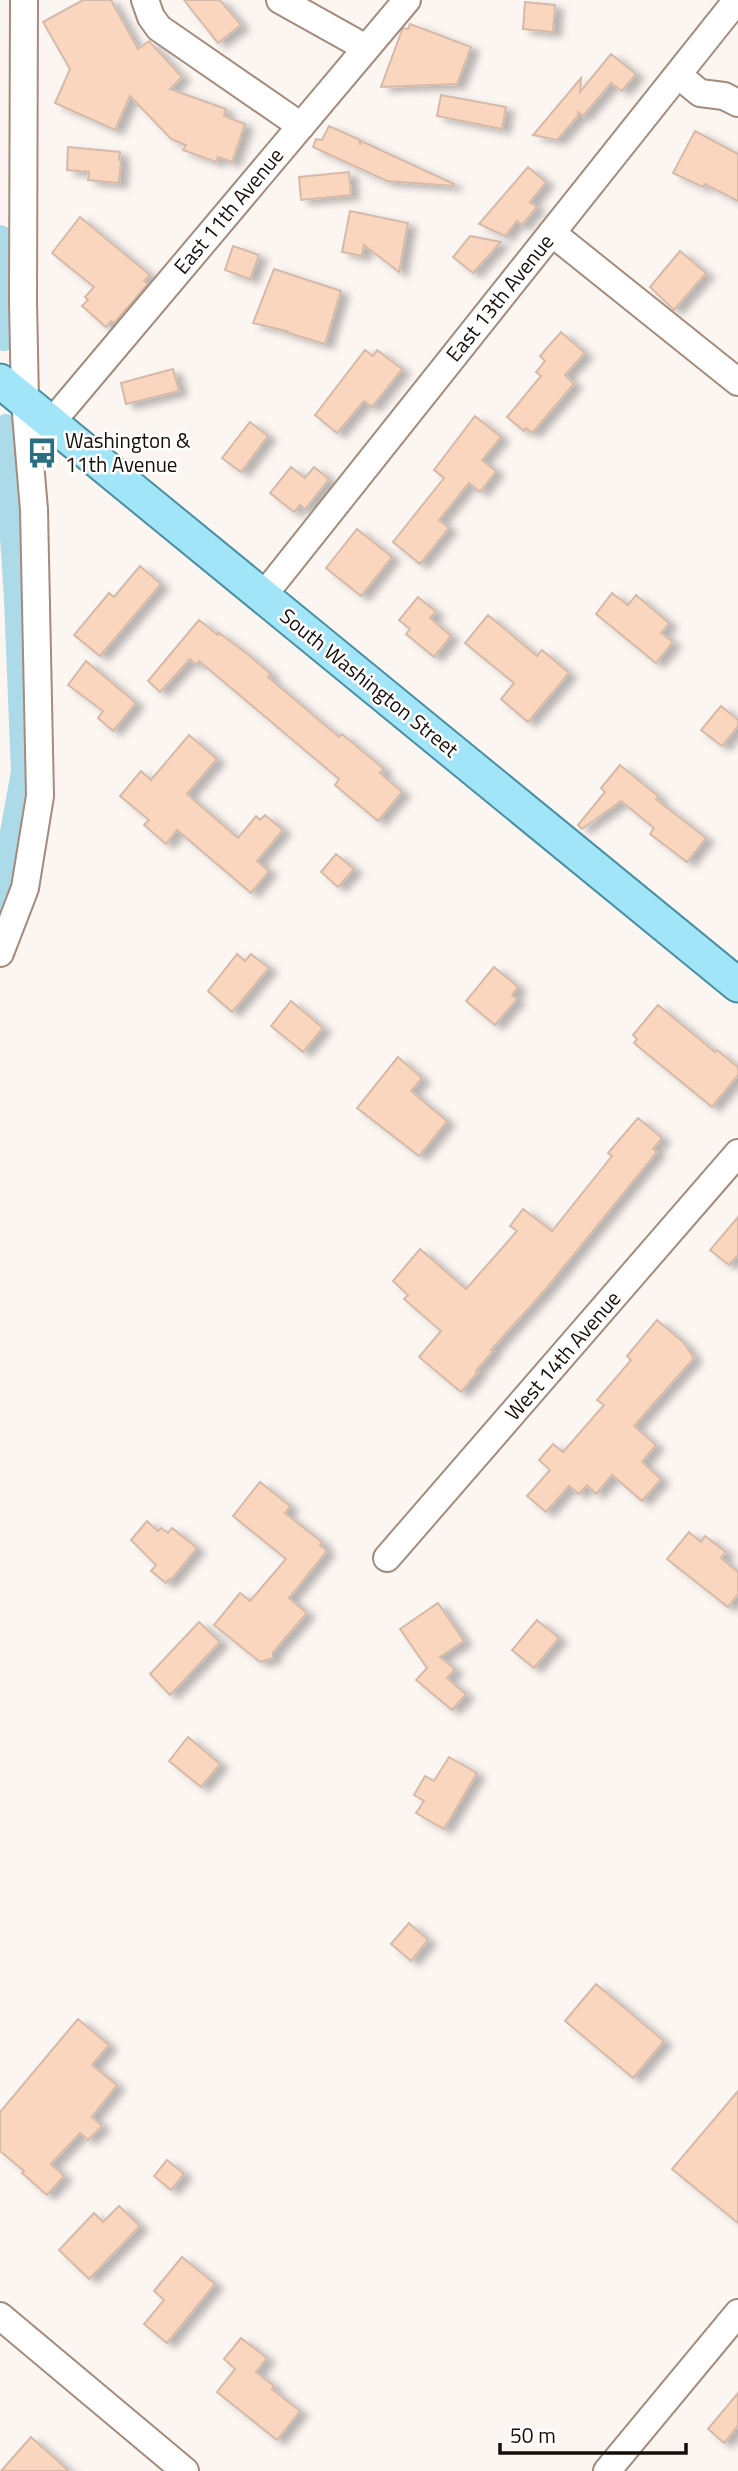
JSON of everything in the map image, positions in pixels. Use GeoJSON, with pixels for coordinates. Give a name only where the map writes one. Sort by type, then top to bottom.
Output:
{"type":"FeatureCollection","features":[{"type":"Feature","properties":{"kind":"main road","name":"South Washington Street"},"geometry":{"type":"LineString","coordinates":[[0,381],[738,985]]}},
{"type":"Feature","properties":{"kind":"street"},"geometry":{"type":"LineString","coordinates":[[0,953],[25,888],[40,796],[34,510],[25,402],[24,0]]}},
{"type":"Feature","properties":{"kind":"street"},"geometry":{"type":"LineString","coordinates":[[145,0],[151,17],[159,28],[302,126]]}},
{"type":"Feature","properties":{"kind":"street"},"geometry":{"type":"LineString","coordinates":[[280,0],[366,48]]}},
{"type":"Feature","properties":{"kind":"street","name":"East 11th Avenue"},"geometry":{"type":"LineString","coordinates":[[51,423],[407,0]]}},
{"type":"Feature","properties":{"kind":"street","name":"East 13th Avenue"},"geometry":{"type":"LineString","coordinates":[[263,596],[737,0]]}},
{"type":"Feature","properties":{"kind":"street"},"geometry":{"type":"LineString","coordinates":[[678,75],[700,93],[724,96],[738,103]]}},
{"type":"Feature","properties":{"kind":"street"},"geometry":{"type":"LineString","coordinates":[[552,233],[738,382]]}},
{"type":"Feature","properties":{"kind":"street","name":"West 14th Avenue"},"geometry":{"type":"LineString","coordinates":[[387,1558],[738,1153]]}},
{"type":"Feature","properties":{"kind":"street"},"geometry":{"type":"LineString","coordinates":[[607,2471],[738,2313]]}},
{"type":"Feature","properties":{"kind":"street"},"geometry":{"type":"LineString","coordinates":[[0,2316],[185,2471]]}},
{"type":"Feature","properties":{"kind":"building"},"geometry":{"type":"Polygon","coordinates":[[[83,0],[111,0],[138,49],[149,41],[182,77],[170,89],[226,109],[224,116],[245,124],[232,162],[218,157],[216,162],[183,150],[186,145],[171,139],[130,96],[115,130],[55,103],[70,69],[43,22],[83,0]]]}},
{"type":"Feature","properties":{"kind":"building"},"geometry":{"type":"Polygon","coordinates":[[[184,0],[220,0],[241,25],[218,43],[184,0]]]}},
{"type":"Feature","properties":{"kind":"building"},"geometry":{"type":"Polygon","coordinates":[[[525,2],[555,5],[553,32],[523,29],[525,2]]]}},
{"type":"Feature","properties":{"kind":"building"},"geometry":{"type":"Polygon","coordinates":[[[410,24],[471,47],[457,84],[381,87],[402,30],[408,29],[410,24]]]}},
{"type":"Feature","properties":{"kind":"building"},"geometry":{"type":"Polygon","coordinates":[[[611,54],[636,74],[622,91],[611,83],[583,116],[578,112],[578,116],[557,140],[533,135],[581,78],[580,92],[611,54]]]}},
{"type":"Feature","properties":{"kind":"building"},"geometry":{"type":"Polygon","coordinates":[[[441,95],[506,107],[502,129],[437,116],[441,95]]]}},
{"type":"Feature","properties":{"kind":"building"},"geometry":{"type":"Polygon","coordinates":[[[329,126],[360,140],[360,145],[361,141],[454,184],[387,181],[313,147],[316,139],[322,140],[329,126]]]}},
{"type":"Feature","properties":{"kind":"building"},"geometry":{"type":"Polygon","coordinates":[[[695,131],[738,154],[738,201],[705,184],[703,187],[673,173],[695,131]]]}},
{"type":"Feature","properties":{"kind":"building"},"geometry":{"type":"Polygon","coordinates":[[[68,147],[120,152],[119,183],[88,180],[89,172],[67,170],[68,147]]]}},
{"type":"Feature","properties":{"kind":"building"},"geometry":{"type":"Polygon","coordinates":[[[528,167],[546,182],[530,202],[537,207],[522,225],[517,221],[505,236],[479,224],[528,167]]]}},
{"type":"Feature","properties":{"kind":"building"},"geometry":{"type":"Polygon","coordinates":[[[349,172],[351,195],[301,200],[299,177],[349,172]]]}},
{"type":"Feature","properties":{"kind":"building"},"geometry":{"type":"Polygon","coordinates":[[[350,211],[408,223],[399,272],[364,245],[362,256],[342,252],[350,211]]]}},
{"type":"Feature","properties":{"kind":"building"},"geometry":{"type":"Polygon","coordinates":[[[80,217],[150,275],[144,281],[148,284],[114,323],[111,321],[106,327],[82,306],[88,300],[85,297],[94,287],[52,253],[80,217]]]}},
{"type":"Feature","properties":{"kind":"building"},"geometry":{"type":"Polygon","coordinates":[[[470,236],[501,242],[473,273],[453,257],[470,236]]]}},
{"type":"Feature","properties":{"kind":"building"},"geometry":{"type":"Polygon","coordinates":[[[233,246],[259,255],[250,279],[225,270],[233,246]]]}},
{"type":"Feature","properties":{"kind":"building"},"geometry":{"type":"Polygon","coordinates":[[[680,251],[706,273],[674,310],[650,287],[680,251]]]}},
{"type":"Feature","properties":{"kind":"building"},"geometry":{"type":"Polygon","coordinates":[[[274,269],[341,291],[325,344],[253,323],[274,269]]]}},
{"type":"Feature","properties":{"kind":"building"},"geometry":{"type":"Polygon","coordinates":[[[561,332],[585,353],[565,375],[574,384],[532,433],[526,428],[524,431],[507,417],[541,376],[536,372],[545,361],[540,356],[561,332]]]}},
{"type":"Feature","properties":{"kind":"building"},"geometry":{"type":"Polygon","coordinates":[[[365,350],[373,356],[377,350],[402,369],[372,407],[364,401],[337,433],[315,415],[365,350]]]}},
{"type":"Feature","properties":{"kind":"building"},"geometry":{"type":"Polygon","coordinates":[[[173,369],[179,391],[126,404],[121,383],[173,369]]]}},
{"type":"Feature","properties":{"kind":"building"},"geometry":{"type":"Polygon","coordinates":[[[475,416],[501,437],[482,460],[496,471],[480,492],[469,483],[439,520],[449,528],[420,564],[393,542],[444,478],[434,470],[475,416]]]}},
{"type":"Feature","properties":{"kind":"building"},"geometry":{"type":"Polygon","coordinates":[[[250,422],[268,436],[241,472],[222,458],[250,422]]]}},
{"type":"Feature","properties":{"kind":"building"},"geometry":{"type":"Polygon","coordinates":[[[291,467],[305,478],[314,467],[329,479],[305,509],[300,505],[294,512],[270,493],[291,467]]]}},
{"type":"Feature","properties":{"kind":"building"},"geometry":{"type":"Polygon","coordinates":[[[357,529],[392,557],[361,596],[326,568],[357,529]]]}},
{"type":"Feature","properties":{"kind":"building"},"geometry":{"type":"Polygon","coordinates":[[[140,566],[161,584],[100,656],[74,635],[109,593],[114,597],[140,566]]]}},
{"type":"Feature","properties":{"kind":"building"},"geometry":{"type":"Polygon","coordinates":[[[612,593],[628,605],[636,595],[669,623],[661,633],[673,642],[656,663],[596,614],[612,593]]]}},
{"type":"Feature","properties":{"kind":"building"},"geometry":{"type":"Polygon","coordinates":[[[418,597],[436,612],[430,618],[451,636],[434,657],[406,634],[410,629],[399,620],[418,597]]]}},
{"type":"Feature","properties":{"kind":"building"},"geometry":{"type":"Polygon","coordinates":[[[488,615],[537,656],[542,650],[569,673],[528,722],[501,699],[514,683],[465,643],[488,615]]]}},
{"type":"Feature","properties":{"kind":"building"},"geometry":{"type":"Polygon","coordinates":[[[199,620],[245,652],[271,674],[268,677],[339,737],[342,734],[384,769],[380,773],[402,792],[378,821],[335,785],[339,779],[199,661],[196,665],[190,659],[160,692],[148,681],[199,620]]]}},
{"type":"Feature","properties":{"kind":"building"},"geometry":{"type":"Polygon","coordinates":[[[86,661],[136,703],[113,731],[98,718],[103,711],[68,685],[86,661]]]}},
{"type":"Feature","properties":{"kind":"building"},"geometry":{"type":"Polygon","coordinates":[[[721,706],[738,720],[738,726],[722,746],[701,730],[721,706]]]}},
{"type":"Feature","properties":{"kind":"building"},"geometry":{"type":"Polygon","coordinates":[[[189,735],[217,759],[187,794],[238,838],[256,816],[260,820],[265,815],[283,830],[257,861],[269,871],[251,893],[177,830],[166,844],[144,825],[149,820],[120,796],[141,771],[151,780],[189,735]]]}},
{"type":"Feature","properties":{"kind":"building"},"geometry":{"type":"Polygon","coordinates":[[[620,765],[659,797],[656,799],[706,838],[687,862],[650,834],[654,828],[621,801],[582,829],[578,825],[605,792],[601,788],[620,765]]]}},
{"type":"Feature","properties":{"kind":"building"},"geometry":{"type":"Polygon","coordinates":[[[336,854],[354,869],[338,887],[321,872],[336,854]]]}},
{"type":"Feature","properties":{"kind":"building"},"geometry":{"type":"Polygon","coordinates":[[[237,954],[245,961],[251,954],[269,968],[232,1012],[208,991],[237,954]]]}},
{"type":"Feature","properties":{"kind":"building"},"geometry":{"type":"Polygon","coordinates":[[[494,967],[518,987],[512,995],[517,999],[495,1025],[466,1001],[494,967]]]}},
{"type":"Feature","properties":{"kind":"building"},"geometry":{"type":"Polygon","coordinates":[[[291,1001],[323,1028],[303,1052],[271,1026],[291,1001]]]}},
{"type":"Feature","properties":{"kind":"building"},"geometry":{"type":"Polygon","coordinates":[[[658,1005],[715,1052],[717,1050],[738,1067],[738,1075],[712,1107],[634,1043],[637,1039],[633,1035],[658,1005]]]}},
{"type":"Feature","properties":{"kind":"building"},"geometry":{"type":"Polygon","coordinates":[[[398,1057],[422,1078],[411,1091],[447,1121],[419,1156],[357,1108],[398,1057]]]}},
{"type":"Feature","properties":{"kind":"building"},"geometry":{"type":"Polygon","coordinates":[[[638,1118],[662,1138],[653,1149],[657,1152],[545,1290],[491,1350],[493,1351],[461,1392],[419,1357],[441,1331],[404,1299],[408,1295],[393,1281],[420,1249],[466,1289],[517,1231],[510,1226],[523,1209],[552,1231],[612,1156],[608,1153],[638,1118]]]}},
{"type":"Feature","properties":{"kind":"building"},"geometry":{"type":"Polygon","coordinates":[[[738,1217],[738,1255],[729,1265],[710,1250],[738,1217]]]}},
{"type":"Feature","properties":{"kind":"building"},"geometry":{"type":"Polygon","coordinates":[[[657,1320],[683,1342],[694,1358],[634,1426],[656,1445],[642,1462],[661,1479],[642,1501],[612,1475],[596,1494],[587,1485],[579,1494],[569,1486],[546,1512],[527,1496],[550,1470],[539,1460],[553,1444],[563,1452],[604,1405],[597,1400],[631,1360],[627,1356],[657,1320]]]}},
{"type":"Feature","properties":{"kind":"building"},"geometry":{"type":"Polygon","coordinates":[[[260,1482],[290,1506],[285,1513],[323,1543],[320,1545],[327,1551],[289,1598],[307,1613],[273,1652],[273,1658],[260,1662],[214,1625],[240,1593],[250,1601],[286,1559],[233,1516],[260,1482]]]}},
{"type":"Feature","properties":{"kind":"building"},"geometry":{"type":"Polygon","coordinates":[[[147,1521],[158,1531],[161,1528],[168,1533],[172,1528],[197,1548],[166,1583],[151,1571],[156,1565],[131,1540],[147,1521]]]}},
{"type":"Feature","properties":{"kind":"building"},"geometry":{"type":"Polygon","coordinates":[[[689,1532],[701,1542],[705,1536],[726,1552],[721,1558],[738,1572],[738,1594],[728,1607],[667,1559],[689,1532]]]}},
{"type":"Feature","properties":{"kind":"building"},"geometry":{"type":"Polygon","coordinates":[[[438,1603],[464,1641],[440,1657],[455,1669],[447,1678],[466,1694],[452,1710],[416,1680],[427,1668],[400,1629],[438,1603]]]}},
{"type":"Feature","properties":{"kind":"building"},"geometry":{"type":"Polygon","coordinates":[[[537,1620],[559,1638],[534,1668],[512,1650],[537,1620]]]}},
{"type":"Feature","properties":{"kind":"building"},"geometry":{"type":"Polygon","coordinates":[[[199,1622],[220,1642],[170,1695],[150,1674],[199,1622]]]}},
{"type":"Feature","properties":{"kind":"building"},"geometry":{"type":"Polygon","coordinates":[[[188,1737],[220,1764],[201,1787],[169,1761],[188,1737]]]}},
{"type":"Feature","properties":{"kind":"building"},"geometry":{"type":"Polygon","coordinates":[[[449,1757],[477,1773],[444,1829],[416,1813],[424,1801],[414,1795],[425,1776],[434,1781],[449,1757]]]}},
{"type":"Feature","properties":{"kind":"building"},"geometry":{"type":"Polygon","coordinates":[[[409,1923],[428,1940],[411,1961],[391,1944],[409,1923]]]}},
{"type":"Feature","properties":{"kind":"building"},"geometry":{"type":"Polygon","coordinates":[[[596,1984],[664,2041],[633,2078],[565,2021],[596,1984]]]}},
{"type":"Feature","properties":{"kind":"building"},"geometry":{"type":"Polygon","coordinates":[[[78,2019],[109,2045],[92,2065],[117,2085],[92,2117],[102,2126],[88,2140],[80,2133],[51,2164],[64,2176],[47,2195],[0,2151],[0,2112],[78,2019]]]}},
{"type":"Feature","properties":{"kind":"building"},"geometry":{"type":"Polygon","coordinates":[[[738,2091],[738,2223],[672,2169],[738,2091]]]}},
{"type":"Feature","properties":{"kind":"building"},"geometry":{"type":"Polygon","coordinates":[[[167,2160],[184,2174],[171,2190],[154,2176],[167,2160]]]}},
{"type":"Feature","properties":{"kind":"building"},"geometry":{"type":"Polygon","coordinates":[[[119,2206],[140,2226],[89,2279],[59,2250],[94,2213],[103,2222],[119,2206]]]}},
{"type":"Feature","properties":{"kind":"building"},"geometry":{"type":"Polygon","coordinates":[[[182,2257],[215,2284],[167,2343],[144,2324],[164,2300],[154,2291],[182,2257]]]}},
{"type":"Feature","properties":{"kind":"building"},"geometry":{"type":"Polygon","coordinates":[[[241,2338],[267,2358],[256,2372],[274,2386],[272,2389],[300,2411],[277,2440],[217,2392],[235,2369],[224,2359],[241,2338]]]}},
{"type":"Feature","properties":{"kind":"building"},"geometry":{"type":"Polygon","coordinates":[[[738,2393],[738,2426],[724,2443],[708,2429],[738,2393]]]}},
{"type":"Feature","properties":{"kind":"building"},"geometry":{"type":"Polygon","coordinates":[[[31,2437],[69,2471],[1,2471],[31,2437]]]}},
{"type":"Feature","properties":{"kind":"waterway"},"geometry":{"type":"LineString","coordinates":[[0,238],[4,338]]}},
{"type":"Feature","properties":{"kind":"waterway"},"geometry":{"type":"LineString","coordinates":[[0,904],[24,772],[6,427]]}},
{"type":"Feature","properties":{"kind":"place","name":"Washington & 11th Avenue"},"geometry":{"type":"Point","coordinates":[42,453]}}]}
